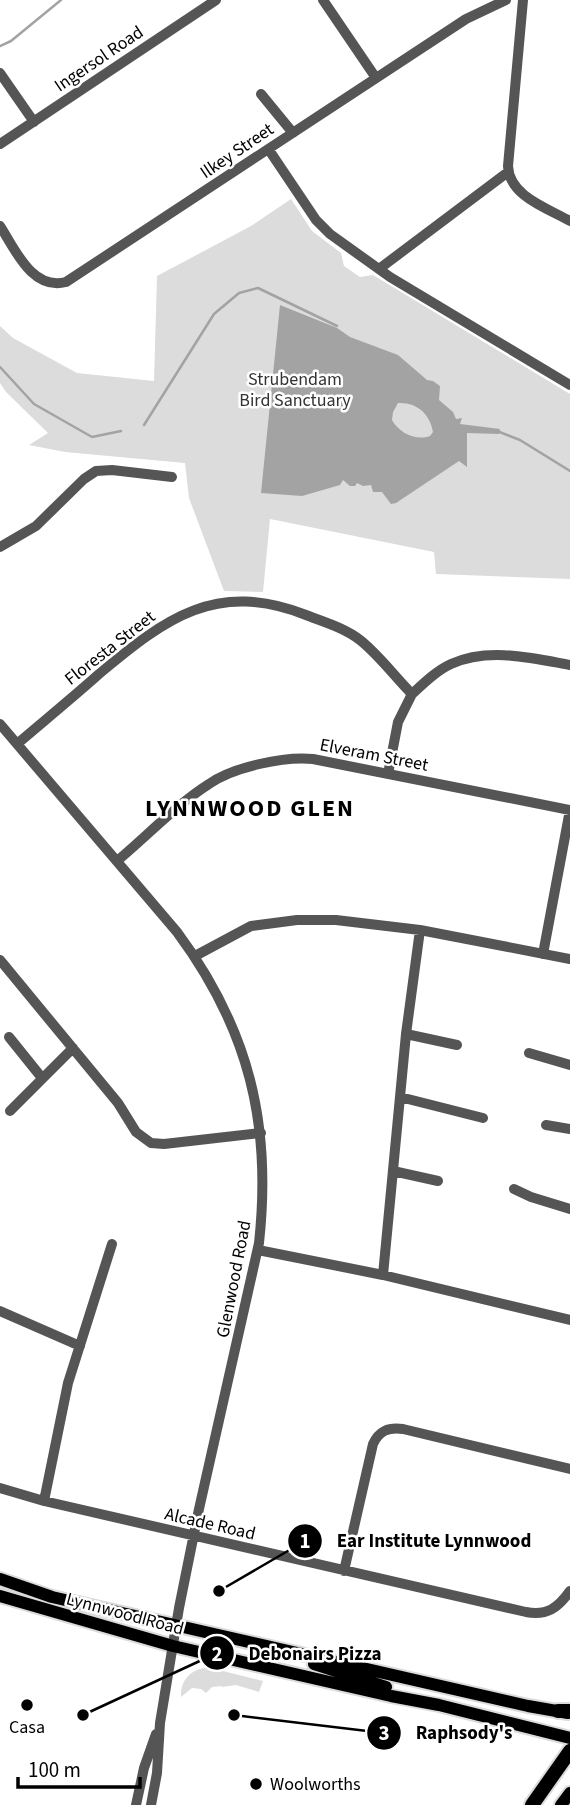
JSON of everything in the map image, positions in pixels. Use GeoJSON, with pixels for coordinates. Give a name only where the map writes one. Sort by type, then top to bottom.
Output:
{"type":"FeatureCollection","features":[{"type":"Feature","properties":{"kind":"highway"},"geometry":{"type":"LineString","coordinates":[[532,1805],[570,1751]]}},
{"type":"Feature","properties":{"kind":"main road","name":"Lynnwood Road"},"geometry":{"type":"LineString","coordinates":[[0,1579],[52,1597],[561,1712],[570,1721]]}},
{"type":"Feature","properties":{"kind":"main road","name":"Lynnwood Road"},"geometry":{"type":"LineString","coordinates":[[0,1596],[173,1646],[439,1705],[570,1738]]}},
{"type":"Feature","properties":{"kind":"main road"},"geometry":{"type":"LineString","coordinates":[[177,1624],[189,1633],[329,1668],[439,1705]]}},
{"type":"Feature","properties":{"kind":"main road"},"geometry":{"type":"LineString","coordinates":[[561,1805],[570,1793]]}},
{"type":"Feature","properties":{"kind":"street","name":"Ingersol Road"},"geometry":{"type":"LineString","coordinates":[[0,144],[216,0]]}},
{"type":"Feature","properties":{"kind":"street"},"geometry":{"type":"LineString","coordinates":[[323,0],[376,78]]}},
{"type":"Feature","properties":{"kind":"street","name":"Ilkey Street"},"geometry":{"type":"LineString","coordinates":[[0,226],[35,276],[47,282],[63,283],[86,271],[466,19],[506,0]]}},
{"type":"Feature","properties":{"kind":"street"},"geometry":{"type":"LineString","coordinates":[[523,0],[508,172],[520,192],[570,221]]}},
{"type":"Feature","properties":{"kind":"street"},"geometry":{"type":"LineString","coordinates":[[0,73],[34,122]]}},
{"type":"Feature","properties":{"kind":"street"},"geometry":{"type":"LineString","coordinates":[[261,94],[293,133]]}},
{"type":"Feature","properties":{"kind":"street"},"geometry":{"type":"LineString","coordinates":[[269,150],[322,226],[379,269],[570,386]]}},
{"type":"Feature","properties":{"kind":"street"},"geometry":{"type":"LineString","coordinates":[[379,269],[508,172]]}},
{"type":"Feature","properties":{"kind":"street"},"geometry":{"type":"LineString","coordinates":[[0,547],[36,526],[84,479],[96,471],[112,470],[172,477]]}},
{"type":"Feature","properties":{"kind":"street","name":"Floresta Street"},"geometry":{"type":"LineString","coordinates":[[17,744],[146,635],[184,614],[214,604],[276,605],[343,630],[363,643],[412,694]]}},
{"type":"Feature","properties":{"kind":"street"},"geometry":{"type":"LineString","coordinates":[[388,774],[398,722],[412,694],[448,666],[475,657],[521,656],[570,665]]}},
{"type":"Feature","properties":{"kind":"street","name":"Glenwood Road"},"geometry":{"type":"LineString","coordinates":[[0,724],[195,956],[230,1019],[254,1088],[261,1133],[263,1204],[258,1250],[194,1536],[159,1723]]}},
{"type":"Feature","properties":{"kind":"street","name":"Elveram Street"},"geometry":{"type":"LineString","coordinates":[[117,860],[205,787],[226,775],[300,758],[570,810]]}},
{"type":"Feature","properties":{"kind":"street"},"geometry":{"type":"LineString","coordinates":[[543,954],[570,810]]}},
{"type":"Feature","properties":{"kind":"street"},"geometry":{"type":"LineString","coordinates":[[195,956],[251,926],[336,920],[420,930],[570,959]]}},
{"type":"Feature","properties":{"kind":"street"},"geometry":{"type":"LineString","coordinates":[[383,1275],[406,1034],[420,930]]}},
{"type":"Feature","properties":{"kind":"street"},"geometry":{"type":"LineString","coordinates":[[0,960],[4,971],[118,1103],[136,1132],[151,1143],[164,1144],[261,1133]]}},
{"type":"Feature","properties":{"kind":"street"},"geometry":{"type":"LineString","coordinates":[[406,1034],[457,1045]]}},
{"type":"Feature","properties":{"kind":"street"},"geometry":{"type":"LineString","coordinates":[[9,1037],[42,1078]]}},
{"type":"Feature","properties":{"kind":"street"},"geometry":{"type":"LineString","coordinates":[[10,1111],[73,1048]]}},
{"type":"Feature","properties":{"kind":"street"},"geometry":{"type":"LineString","coordinates":[[528,1053],[570,1065]]}},
{"type":"Feature","properties":{"kind":"street"},"geometry":{"type":"LineString","coordinates":[[400,1097],[483,1118]]}},
{"type":"Feature","properties":{"kind":"street"},"geometry":{"type":"LineString","coordinates":[[546,1125],[570,1129]]}},
{"type":"Feature","properties":{"kind":"street"},"geometry":{"type":"LineString","coordinates":[[393,1171],[438,1181]]}},
{"type":"Feature","properties":{"kind":"street"},"geometry":{"type":"LineString","coordinates":[[514,1189],[570,1209]]}},
{"type":"Feature","properties":{"kind":"street"},"geometry":{"type":"LineString","coordinates":[[44,1501],[61,1413],[112,1244]]}},
{"type":"Feature","properties":{"kind":"street"},"geometry":{"type":"LineString","coordinates":[[258,1250],[383,1275],[570,1320]]}},
{"type":"Feature","properties":{"kind":"street"},"geometry":{"type":"LineString","coordinates":[[0,1311],[80,1346]]}},
{"type":"Feature","properties":{"kind":"street"},"geometry":{"type":"LineString","coordinates":[[344,1571],[373,1444],[380,1433],[389,1429],[403,1429],[570,1469]]}},
{"type":"Feature","properties":{"kind":"street","name":"Alcade Road"},"geometry":{"type":"LineString","coordinates":[[0,1488],[44,1501],[537,1614],[557,1607],[570,1591]]}},
{"type":"Feature","properties":{"kind":"street"},"geometry":{"type":"LineString","coordinates":[[136,1805],[144,1768],[159,1723]]}},
{"type":"Feature","properties":{"kind":"street"},"geometry":{"type":"LineString","coordinates":[[150,1805],[157,1773],[159,1723]]}},
{"type":"Feature","properties":{"kind":"green space","name":"Strubendam Bird Sanctuary"},"geometry":{"type":"Polygon","coordinates":[[[291,199],[312,231],[341,253],[344,266],[360,277],[373,275],[570,394],[570,579],[436,574],[434,552],[270,519],[263,592],[224,591],[189,498],[185,463],[65,452],[29,445],[48,433],[0,383],[0,326],[13,338],[77,373],[154,381],[157,276],[251,226],[291,199]]]}},
{"type":"Feature","properties":{"kind":"green space"},"geometry":{"type":"Polygon","coordinates":[[[203,1668],[263,1681],[259,1692],[236,1685],[212,1687],[206,1693],[192,1688],[181,1697],[186,1678],[203,1668]]]}},
{"type":"Feature","properties":{"kind":"shaded area"},"geometry":{"type":"Polygon","coordinates":[[[280,305],[337,328],[350,337],[398,355],[427,380],[440,386],[439,400],[453,412],[456,419],[462,418],[460,424],[500,429],[499,434],[467,433],[467,467],[459,461],[396,503],[391,504],[382,492],[373,492],[371,485],[363,486],[357,483],[350,486],[343,480],[340,485],[302,496],[261,493],[280,305]],[[398,403],[393,412],[392,420],[395,425],[414,437],[430,436],[433,432],[426,415],[417,407],[398,403]]]}},
{"type":"Feature","properties":{"kind":"waterway"},"geometry":{"type":"LineString","coordinates":[[0,46],[11,41],[61,0]]}},
{"type":"Feature","properties":{"kind":"waterway"},"geometry":{"type":"LineString","coordinates":[[144,425],[214,314],[239,293],[258,288],[337,326]]}},
{"type":"Feature","properties":{"kind":"waterway"},"geometry":{"type":"LineString","coordinates":[[0,367],[34,404],[92,437],[121,431]]}},
{"type":"Feature","properties":{"kind":"waterway"},"geometry":{"type":"LineString","coordinates":[[497,431],[520,440],[570,471]]}},
{"type":"Feature","properties":{"kind":"place","name":"Ear Institute Lynnwood"},"geometry":{"type":"Point","coordinates":[219,1591]}},
{"type":"Feature","properties":{"kind":"place","name":"Casa"},"geometry":{"type":"Point","coordinates":[27,1705]}},
{"type":"Feature","properties":{"kind":"place","name":"Debonairs Pizza"},"geometry":{"type":"Point","coordinates":[83,1715]}},
{"type":"Feature","properties":{"kind":"place","name":"Raphsody's"},"geometry":{"type":"Point","coordinates":[234,1715]}},
{"type":"Feature","properties":{"kind":"place","name":"Woolworths"},"geometry":{"type":"Point","coordinates":[256,1784]}},
{"type":"Feature","properties":{"kind":"district","name":"LYNNWOOD GLEN"},"geometry":{"type":"Point","coordinates":[250,808]}}]}
